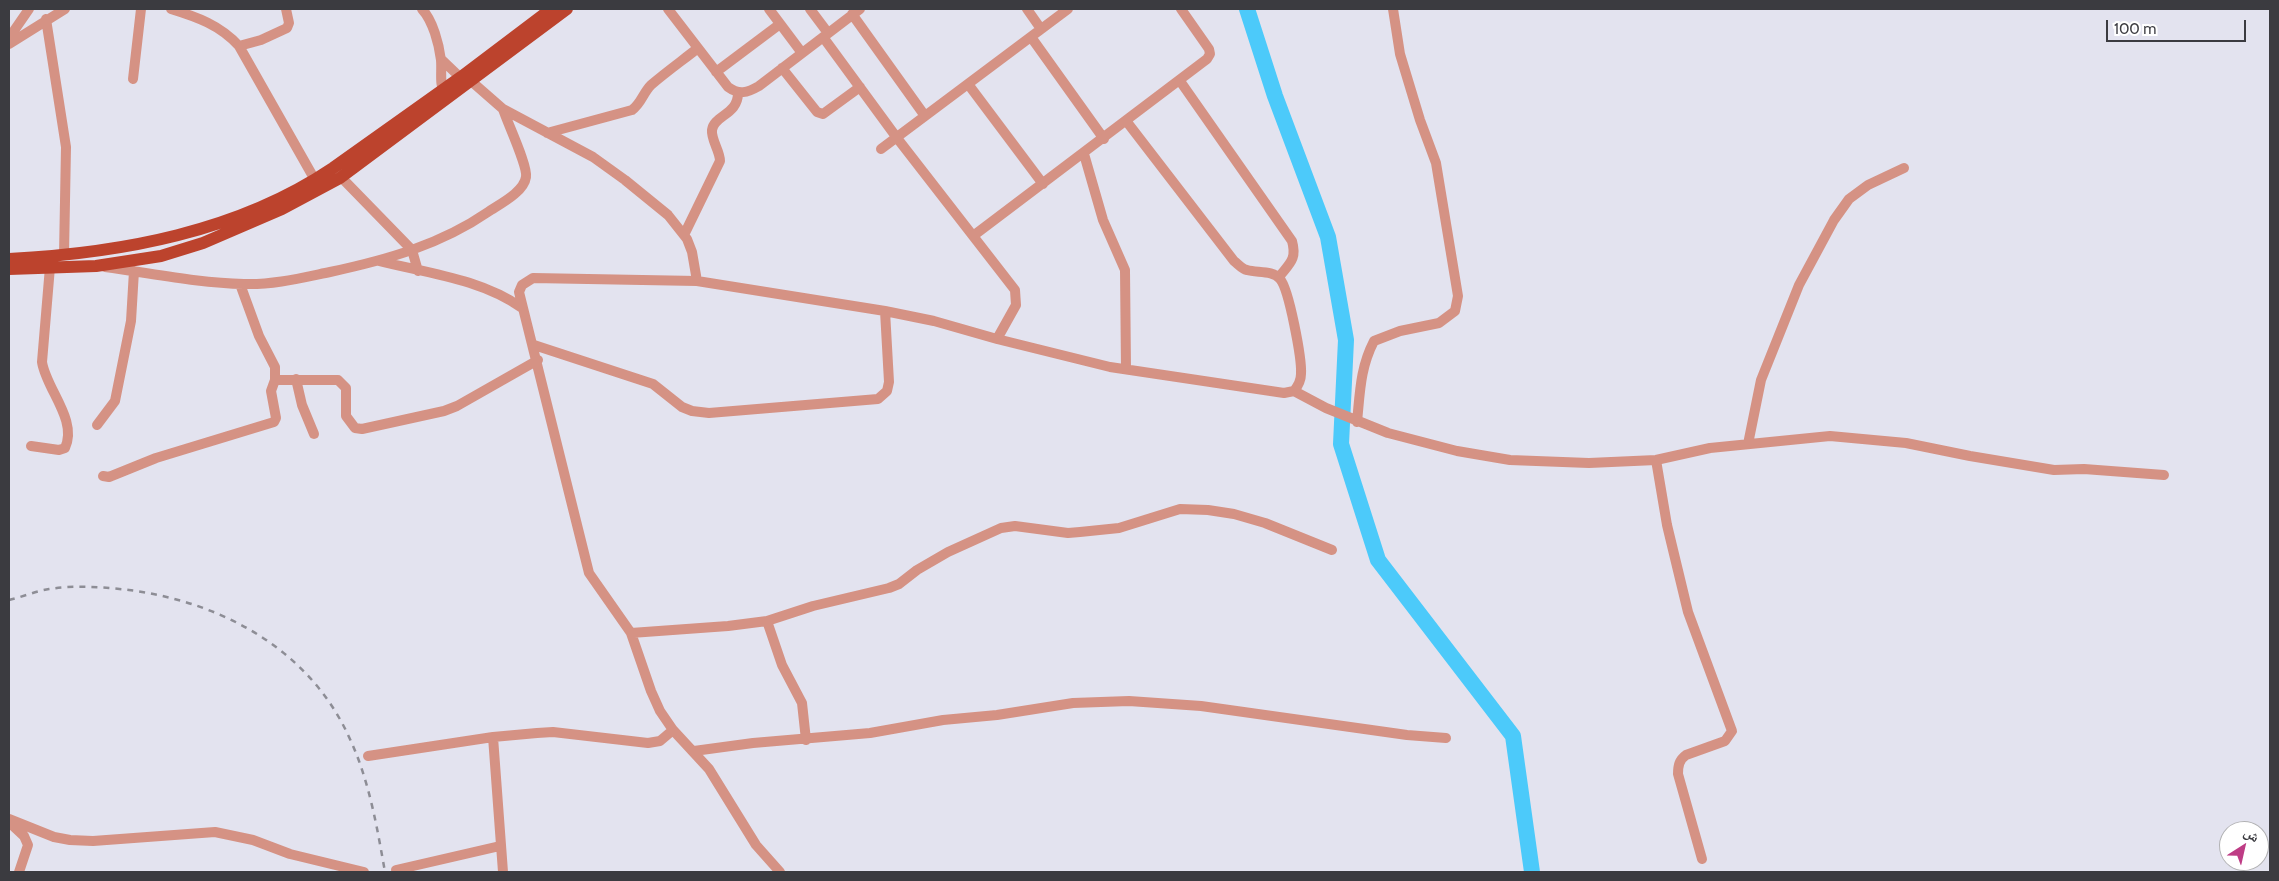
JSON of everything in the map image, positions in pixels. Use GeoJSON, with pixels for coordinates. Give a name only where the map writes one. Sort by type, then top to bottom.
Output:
{"type":"FeatureCollection","features":[{"type":"Feature","properties":{"kind":"main road"},"geometry":{"type":"LineString","coordinates":[[466,80],[551,9]]}},
{"type":"Feature","properties":{"kind":"main road"},"geometry":{"type":"LineString","coordinates":[[9,270],[96,266],[161,256],[204,243],[282,209],[337,173],[444,94],[567,9]]}},
{"type":"Feature","properties":{"kind":"main road"},"geometry":{"type":"LineString","coordinates":[[9,259],[64,255],[159,241],[199,229],[277,199],[315,180],[337,173]]}},
{"type":"Feature","properties":{"kind":"street"},"geometry":{"type":"LineString","coordinates":[[9,38],[29,9]]}},
{"type":"Feature","properties":{"kind":"street"},"geometry":{"type":"LineString","coordinates":[[132,79],[141,9]]}},
{"type":"Feature","properties":{"kind":"street"},"geometry":{"type":"LineString","coordinates":[[171,9],[214,24],[239,46],[315,180]]}},
{"type":"Feature","properties":{"kind":"street"},"geometry":{"type":"LineString","coordinates":[[239,46],[262,40],[287,28],[289,23],[286,9]]}},
{"type":"Feature","properties":{"kind":"street"},"geometry":{"type":"LineString","coordinates":[[424,9],[431,22],[441,59],[444,94]]}},
{"type":"Feature","properties":{"kind":"street"},"geometry":{"type":"LineString","coordinates":[[668,9],[728,87],[738,93],[750,92],[856,12],[925,116]]}},
{"type":"Feature","properties":{"kind":"street"},"geometry":{"type":"LineString","coordinates":[[769,9],[802,53]]}},
{"type":"Feature","properties":{"kind":"street"},"geometry":{"type":"LineString","coordinates":[[810,9],[860,87],[897,138],[1009,280],[1017,296],[1016,305],[997,339]]}},
{"type":"Feature","properties":{"kind":"street"},"geometry":{"type":"LineString","coordinates":[[1027,9],[1042,29]]}},
{"type":"Feature","properties":{"kind":"street"},"geometry":{"type":"LineString","coordinates":[[881,149],[1068,9]]}},
{"type":"Feature","properties":{"kind":"street"},"geometry":{"type":"LineString","coordinates":[[973,236],[1127,122],[1207,59],[1210,54],[1207,46],[1181,9]]}},
{"type":"Feature","properties":{"kind":"street"},"geometry":{"type":"LineString","coordinates":[[1357,422],[1361,373],[1366,356],[1374,342],[1400,331],[1439,323],[1455,311],[1458,296],[1436,163],[1400,54],[1393,9]]}},
{"type":"Feature","properties":{"kind":"street"},"geometry":{"type":"LineString","coordinates":[[9,44],[55,12]]}},
{"type":"Feature","properties":{"kind":"street"},"geometry":{"type":"LineString","coordinates":[[55,12],[66,147],[64,255]]}},
{"type":"Feature","properties":{"kind":"street"},"geometry":{"type":"LineString","coordinates":[[716,72],[780,24]]}},
{"type":"Feature","properties":{"kind":"street"},"geometry":{"type":"LineString","coordinates":[[1031,36],[1104,139]]}},
{"type":"Feature","properties":{"kind":"street"},"geometry":{"type":"LineString","coordinates":[[547,133],[632,110],[652,84],[698,48]]}},
{"type":"Feature","properties":{"kind":"street"},"geometry":{"type":"LineString","coordinates":[[441,59],[503,109],[593,157],[668,215],[684,235],[692,252],[697,281]]}},
{"type":"Feature","properties":{"kind":"street"},"geometry":{"type":"LineString","coordinates":[[782,68],[818,112],[823,114],[860,87]]}},
{"type":"Feature","properties":{"kind":"street"},"geometry":{"type":"LineString","coordinates":[[1180,81],[1292,241],[1295,253],[1291,262],[1279,277]]}},
{"type":"Feature","properties":{"kind":"street"},"geometry":{"type":"LineString","coordinates":[[968,84],[1043,184]]}},
{"type":"Feature","properties":{"kind":"street"},"geometry":{"type":"LineString","coordinates":[[684,235],[720,161],[712,133],[713,127],[737,104],[738,93]]}},
{"type":"Feature","properties":{"kind":"street"},"geometry":{"type":"LineString","coordinates":[[96,266],[240,284],[278,283],[379,261],[412,250],[456,232],[496,207],[523,185],[527,173],[503,109]]}},
{"type":"Feature","properties":{"kind":"street"},"geometry":{"type":"LineString","coordinates":[[1127,122],[1234,261],[1245,270],[1268,273],[1279,277],[1285,286],[1301,373],[1299,384],[1294,391]]}},
{"type":"Feature","properties":{"kind":"street"},"geometry":{"type":"LineString","coordinates":[[1084,154],[1103,220],[1125,270],[1126,369]]}},
{"type":"Feature","properties":{"kind":"street"},"geometry":{"type":"LineString","coordinates":[[1748,444],[1761,380],[1799,285],[1834,220],[1849,199],[1855,194],[1868,185],[1904,168]]}},
{"type":"Feature","properties":{"kind":"street"},"geometry":{"type":"LineString","coordinates":[[337,173],[412,250],[418,271]]}},
{"type":"Feature","properties":{"kind":"street"},"geometry":{"type":"LineString","coordinates":[[379,261],[472,284],[507,297],[522,308]]}},
{"type":"Feature","properties":{"kind":"street"},"geometry":{"type":"LineString","coordinates":[[31,446],[59,450],[65,448],[68,441],[69,431],[43,370],[42,362],[50,267]]}},
{"type":"Feature","properties":{"kind":"street"},"geometry":{"type":"LineString","coordinates":[[97,425],[115,401],[131,321],[134,271]]}},
{"type":"Feature","properties":{"kind":"street"},"geometry":{"type":"LineString","coordinates":[[780,872],[756,846],[709,770],[694,750],[673,730],[660,711],[651,691],[631,632],[589,573],[547,407],[538,360],[522,308],[520,292],[522,285],[533,278],[697,281],[885,310],[1110,367],[1284,393],[1294,391],[1357,422],[1388,434],[1448,449],[1510,460],[1589,463],[1656,460],[1710,448],[1830,436],[1906,443],[2054,470],[2084,469],[2164,475]]}},
{"type":"Feature","properties":{"kind":"street"},"geometry":{"type":"LineString","coordinates":[[103,476],[110,478],[156,458],[271,424],[276,418],[271,391],[275,380],[274,367],[256,330],[240,284]]}},
{"type":"Feature","properties":{"kind":"street"},"geometry":{"type":"LineString","coordinates":[[534,345],[653,384],[682,407],[692,411],[709,413],[878,398],[887,391],[889,382],[885,310]]}},
{"type":"Feature","properties":{"kind":"street"},"geometry":{"type":"LineString","coordinates":[[275,380],[327,379],[342,383],[346,388],[347,395],[346,416],[355,428],[362,429],[444,411],[457,406],[538,360]]}},
{"type":"Feature","properties":{"kind":"street"},"geometry":{"type":"LineString","coordinates":[[296,380],[302,405],[314,434]]}},
{"type":"Feature","properties":{"kind":"street"},"geometry":{"type":"LineString","coordinates":[[1656,460],[1667,525],[1688,612],[1732,731],[1725,741],[1686,755],[1682,758],[1678,767],[1678,774],[1702,859]]}},
{"type":"Feature","properties":{"kind":"street"},"geometry":{"type":"LineString","coordinates":[[631,632],[728,626],[767,621],[813,606],[899,584],[917,570],[942,556],[1001,528],[1015,526],[1074,533],[1119,528],[1180,509],[1208,510],[1252,519],[1332,550]]}},
{"type":"Feature","properties":{"kind":"street"},"geometry":{"type":"LineString","coordinates":[[767,621],[782,665],[802,703],[806,740]]}},
{"type":"Feature","properties":{"kind":"street"},"geometry":{"type":"LineString","coordinates":[[694,750],[870,733],[943,720],[997,715],[1073,704],[1129,701],[1201,706],[1407,735],[1446,738]]}},
{"type":"Feature","properties":{"kind":"street"},"geometry":{"type":"LineString","coordinates":[[368,756],[493,737],[553,732],[648,743],[660,741],[673,730]]}},
{"type":"Feature","properties":{"kind":"street"},"geometry":{"type":"LineString","coordinates":[[493,737],[502,872]]}},
{"type":"Feature","properties":{"kind":"street"},"geometry":{"type":"LineString","coordinates":[[9,820],[24,836],[28,845],[19,872]]}},
{"type":"Feature","properties":{"kind":"street"},"geometry":{"type":"LineString","coordinates":[[9,820],[54,837],[70,840],[199,832],[223,833],[252,840],[290,854],[364,872]]}},
{"type":"Feature","properties":{"kind":"street"},"geometry":{"type":"LineString","coordinates":[[396,870],[500,846]]}},
{"type":"Feature","properties":{"kind":"waterway"},"geometry":{"type":"LineString","coordinates":[[1247,9],[1275,96],[1328,237],[1346,340],[1341,444],[1378,560],[1513,736],[1532,872]]}},
{"type":"Feature","properties":{"kind":"railway"},"geometry":{"type":"LineString","coordinates":[[9,600],[39,591],[69,587],[109,588],[163,596],[197,606],[228,619],[258,635],[286,655],[311,679],[332,706],[349,737],[367,786],[385,872]]}}]}
